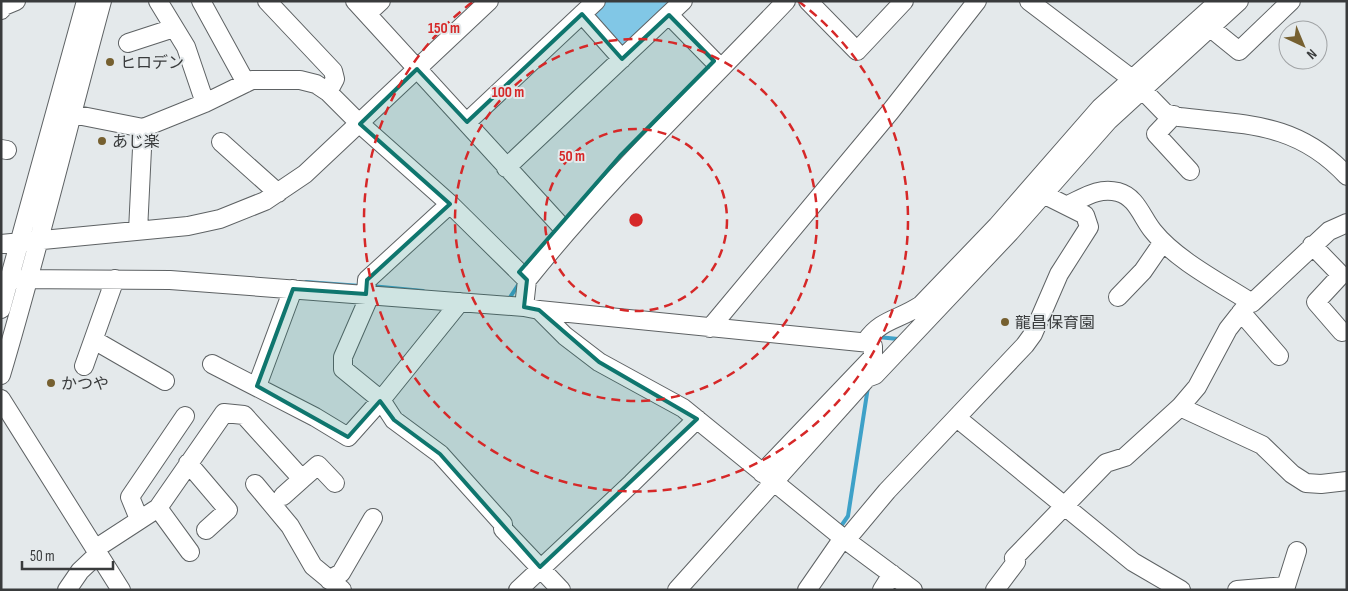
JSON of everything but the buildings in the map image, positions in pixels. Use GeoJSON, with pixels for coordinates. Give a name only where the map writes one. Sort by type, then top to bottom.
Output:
{"type":"FeatureCollection","features":[{"type":"Feature","properties":{"kind":"street"},"geometry":{"type":"LineString","coordinates":[[1,375],[39,240],[86,1]]}},
{"type":"Feature","properties":{"kind":"street"},"geometry":{"type":"LineString","coordinates":[[1,309],[20,242],[102,1]]}},
{"type":"Feature","properties":{"kind":"street"},"geometry":{"type":"LineString","coordinates":[[158,1],[186,47],[205,103]]}},
{"type":"Feature","properties":{"kind":"street"},"geometry":{"type":"LineString","coordinates":[[201,1],[246,83]]}},
{"type":"Feature","properties":{"kind":"street"},"geometry":{"type":"LineString","coordinates":[[267,1],[333,71],[335,79],[328,92]]}},
{"type":"Feature","properties":{"kind":"street"},"geometry":{"type":"LineString","coordinates":[[355,1],[560,225]]}},
{"type":"Feature","properties":{"kind":"street"},"geometry":{"type":"LineString","coordinates":[[368,14],[381,1]]}},
{"type":"Feature","properties":{"kind":"street"},"geometry":{"type":"LineString","coordinates":[[1,244],[188,226],[220,219],[250,208],[278,193],[305,174],[489,1]]}},
{"type":"Feature","properties":{"kind":"street"},"geometry":{"type":"LineString","coordinates":[[467,122],[596,1]]}},
{"type":"Feature","properties":{"kind":"street"},"geometry":{"type":"LineString","coordinates":[[506,168],[683,1]]}},
{"type":"Feature","properties":{"kind":"street"},"geometry":{"type":"LineString","coordinates":[[526,290],[560,225],[620,156],[770,1]]}},
{"type":"Feature","properties":{"kind":"street"},"geometry":{"type":"LineString","coordinates":[[526,290],[643,148],[786,1]]}},
{"type":"Feature","properties":{"kind":"street"},"geometry":{"type":"LineString","coordinates":[[817,4],[857,51],[904,1]]}},
{"type":"Feature","properties":{"kind":"street"},"geometry":{"type":"LineString","coordinates":[[714,323],[890,112],[977,1]]}},
{"type":"Feature","properties":{"kind":"street"},"geometry":{"type":"LineString","coordinates":[[1029,1],[1137,84],[1164,113],[1273,128],[1315,147],[1332,160],[1347,176]]}},
{"type":"Feature","properties":{"kind":"street"},"geometry":{"type":"LineString","coordinates":[[1206,24],[1219,1]]}},
{"type":"Feature","properties":{"kind":"street"},"geometry":{"type":"LineString","coordinates":[[678,589],[769,478],[873,357],[1038,190],[1100,108],[1137,84],[1206,24],[1239,1]]}},
{"type":"Feature","properties":{"kind":"street"},"geometry":{"type":"LineString","coordinates":[[1206,24],[1239,51],[1291,1]]}},
{"type":"Feature","properties":{"kind":"street"},"geometry":{"type":"LineString","coordinates":[[582,14],[622,59]]}},
{"type":"Feature","properties":{"kind":"street"},"geometry":{"type":"LineString","coordinates":[[669,14],[714,61]]}},
{"type":"Feature","properties":{"kind":"street"},"geometry":{"type":"LineString","coordinates":[[128,43],[174,28]]}},
{"type":"Feature","properties":{"kind":"street"},"geometry":{"type":"LineString","coordinates":[[64,113],[143,128],[205,103],[252,80],[300,80],[316,84],[328,92],[360,124],[450,204],[565,336],[599,362],[682,408],[840,536],[913,590]]}},
{"type":"Feature","properties":{"kind":"street"},"geometry":{"type":"LineString","coordinates":[[1174,115],[1156,134],[1190,171]]}},
{"type":"Feature","properties":{"kind":"street"},"geometry":{"type":"LineString","coordinates":[[138,231],[143,128]]}},
{"type":"Feature","properties":{"kind":"street"},"geometry":{"type":"LineString","coordinates":[[221,142],[278,193]]}},
{"type":"Feature","properties":{"kind":"street"},"geometry":{"type":"LineString","coordinates":[[873,357],[879,325],[906,315],[921,305],[1038,190]]}},
{"type":"Feature","properties":{"kind":"street"},"geometry":{"type":"LineString","coordinates":[[807,590],[840,536],[887,491],[957,418],[1033,334],[1059,274],[1089,227],[1085,216],[1038,190]]}},
{"type":"Feature","properties":{"kind":"street"},"geometry":{"type":"LineString","coordinates":[[1068,205],[1095,192],[1106,190],[1120,192],[1133,200],[1153,231],[1163,242],[1245,307],[1279,356]]}},
{"type":"Feature","properties":{"kind":"street"},"geometry":{"type":"LineString","coordinates":[[450,204],[367,290],[343,357],[343,369],[380,400],[394,420],[440,454],[503,524],[503,529],[561,590]]}},
{"type":"Feature","properties":{"kind":"street"},"geometry":{"type":"LineString","coordinates":[[995,590],[1016,562],[1014,558],[1106,463],[1126,457],[1180,407],[1197,387],[1228,329],[1245,307],[1257,300],[1329,231],[1347,223]]}},
{"type":"Feature","properties":{"kind":"street"},"geometry":{"type":"LineString","coordinates":[[1118,297],[1144,271],[1163,242]]}},
{"type":"Feature","properties":{"kind":"street"},"geometry":{"type":"LineString","coordinates":[[1312,246],[1344,275],[1316,302],[1342,332]]}},
{"type":"Feature","properties":{"kind":"street"},"geometry":{"type":"LineString","coordinates":[[11,274],[293,289],[367,290],[460,302],[526,290],[714,323],[855,343],[873,357]]}},
{"type":"Feature","properties":{"kind":"street"},"geometry":{"type":"LineString","coordinates":[[84,366],[115,279]]}},
{"type":"Feature","properties":{"kind":"street"},"geometry":{"type":"LineString","coordinates":[[257,386],[293,289]]}},
{"type":"Feature","properties":{"kind":"street"},"geometry":{"type":"LineString","coordinates":[[212,364],[315,417],[348,437],[421,353],[424,346],[460,302]]}},
{"type":"Feature","properties":{"kind":"street"},"geometry":{"type":"LineString","coordinates":[[94,340],[164,381]]}},
{"type":"Feature","properties":{"kind":"street"},"geometry":{"type":"LineString","coordinates":[[1,399],[121,590]]}},
{"type":"Feature","properties":{"kind":"street"},"geometry":{"type":"LineString","coordinates":[[1180,407],[1262,445],[1292,474],[1306,482],[1321,484],[1347,481]]}},
{"type":"Feature","properties":{"kind":"street"},"geometry":{"type":"LineString","coordinates":[[67,590],[97,551],[139,519],[158,508],[224,413],[244,414],[302,479]]}},
{"type":"Feature","properties":{"kind":"street"},"geometry":{"type":"LineString","coordinates":[[139,519],[130,497],[185,416]]}},
{"type":"Feature","properties":{"kind":"street"},"geometry":{"type":"LineString","coordinates":[[957,418],[1133,562],[1181,590]]}},
{"type":"Feature","properties":{"kind":"street"},"geometry":{"type":"LineString","coordinates":[[518,590],[540,567],[632,483],[696,419]]}},
{"type":"Feature","properties":{"kind":"street"},"geometry":{"type":"LineString","coordinates":[[188,464],[228,510],[206,530]]}},
{"type":"Feature","properties":{"kind":"street"},"geometry":{"type":"LineString","coordinates":[[283,496],[318,466],[335,483]]}},
{"type":"Feature","properties":{"kind":"street"},"geometry":{"type":"LineString","coordinates":[[255,484],[295,532],[313,566],[335,585],[373,518]]}},
{"type":"Feature","properties":{"kind":"street"},"geometry":{"type":"LineString","coordinates":[[158,508],[190,552]]}},
{"type":"Feature","properties":{"kind":"street"},"geometry":{"type":"LineString","coordinates":[[1237,590],[1286,586],[1297,551]]}},
{"type":"Feature","properties":{"kind":"street"},"geometry":{"type":"LineString","coordinates":[[882,590],[892,574]]}},
{"type":"Feature","properties":{"kind":"highlighted area"},"geometry":{"type":"Polygon","coordinates":[[[582,14],[622,59],[669,15],[714,61],[620,156],[519,272],[527,280],[524,307],[539,310],[599,362],[697,419],[540,567],[440,454],[394,420],[380,401],[348,437],[257,386],[293,289],[366,294],[367,280],[450,204],[360,124],[417,69],[467,122],[582,14]]]}},
{"type":"Feature","properties":{"kind":"shaded area"},"geometry":{"type":"Polygon","coordinates":[[[604,1],[675,1],[625,47],[591,14],[604,1]]]}},
{"type":"Feature","properties":{"kind":"waterway"},"geometry":{"type":"LineString","coordinates":[[306,282],[361,286]]}},
{"type":"Feature","properties":{"kind":"waterway"},"geometry":{"type":"LineString","coordinates":[[509,299],[520,282]]}},
{"type":"Feature","properties":{"kind":"waterway"},"geometry":{"type":"LineString","coordinates":[[371,286],[423,291]]}},
{"type":"Feature","properties":{"kind":"waterway"},"geometry":{"type":"LineString","coordinates":[[878,337],[898,339]]}},
{"type":"Feature","properties":{"kind":"waterway"},"geometry":{"type":"LineString","coordinates":[[839,529],[848,516],[868,387]]}},
{"type":"Feature","properties":{"kind":"place","name":"ヒロデン"},"geometry":{"type":"Point","coordinates":[110,62]}},
{"type":"Feature","properties":{"kind":"place","name":"あじ楽"},"geometry":{"type":"Point","coordinates":[102,141]}},
{"type":"Feature","properties":{"kind":"place","name":"龍昌保育園"},"geometry":{"type":"Point","coordinates":[1005,322]}},
{"type":"Feature","properties":{"kind":"place","name":"かつや"},"geometry":{"type":"Point","coordinates":[51,383]}}]}
